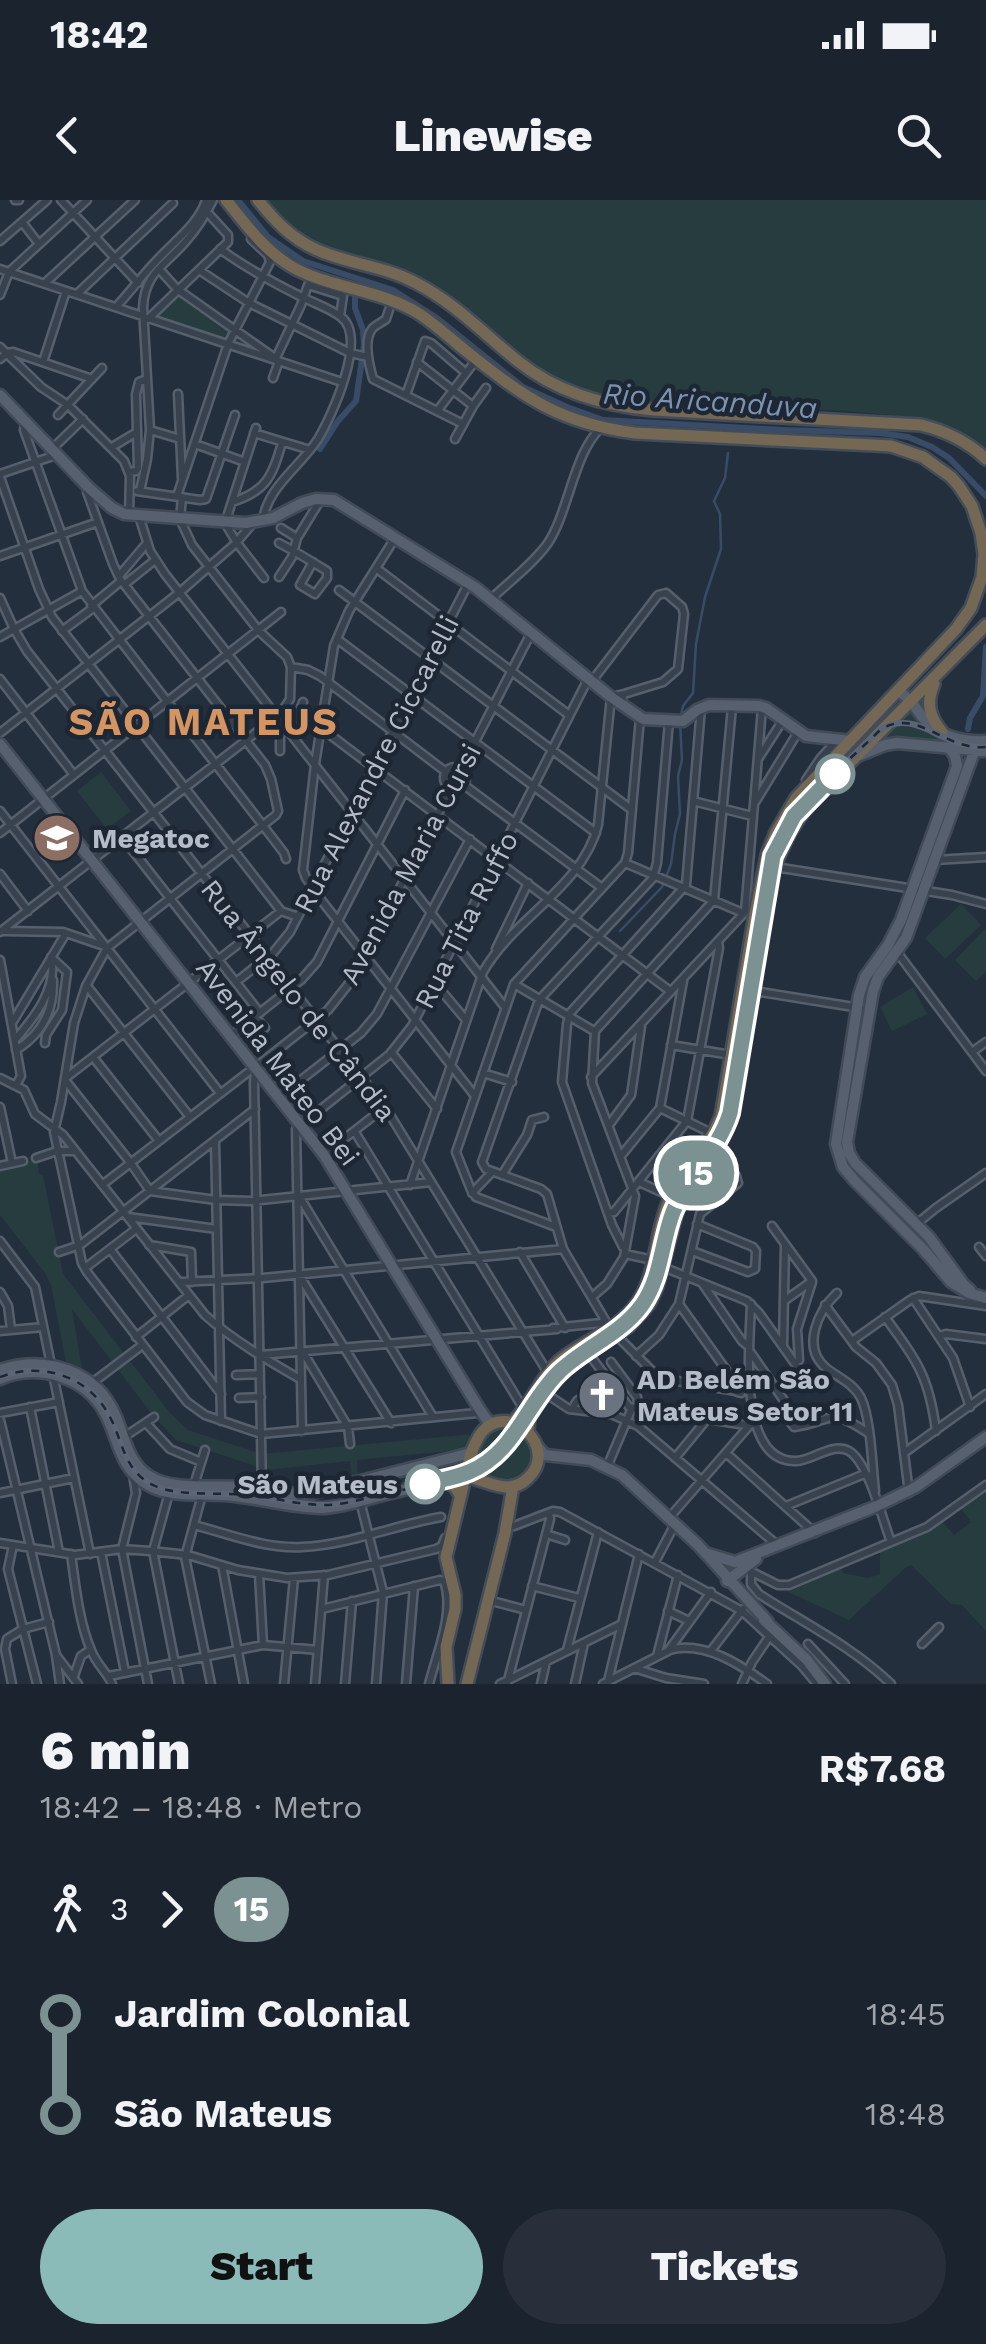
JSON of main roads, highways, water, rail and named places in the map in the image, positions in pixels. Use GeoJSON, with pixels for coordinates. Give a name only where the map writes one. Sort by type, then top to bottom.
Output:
{"type":"FeatureCollection","features":[{"type":"Feature","properties":{"kind":"highway"},"geometry":{"type":"LineString","coordinates":[[216,200],[296,269],[406,306],[531,400],[587,424],[663,435],[873,444],[909,451],[936,465],[959,486],[979,524],[985,548],[980,587],[967,615],[796,798],[776,832],[755,913],[717,1150],[680,1200],[639,1300],[617,1322],[569,1353],[548,1373],[512,1423]]}},
{"type":"Feature","properties":{"kind":"highway"},"geometry":{"type":"LineString","coordinates":[[258,200],[302,242],[412,280],[454,307],[521,364],[583,397],[629,408],[921,425],[966,442],[986,459]]}},
{"type":"Feature","properties":{"kind":"highway"},"geometry":{"type":"LineString","coordinates":[[770,864],[807,806],[856,757],[880,741],[912,701],[986,626]]}},
{"type":"Feature","properties":{"kind":"highway"},"geometry":{"type":"LineString","coordinates":[[938,676],[930,693],[929,708],[942,732]]}},
{"type":"Feature","properties":{"kind":"highway"},"geometry":{"type":"LineString","coordinates":[[868,723],[880,741]]}},
{"type":"Feature","properties":{"kind":"highway"},"geometry":{"type":"LineString","coordinates":[[470,1478],[506,1487],[528,1479],[537,1462],[537,1446],[527,1421],[544,1393],[562,1371],[628,1327],[653,1296],[663,1218],[671,1196],[734,1106],[753,990],[755,913]]}},
{"type":"Feature","properties":{"kind":"highway"},"geometry":{"type":"LineString","coordinates":[[448,1684],[446,1648],[455,1595],[446,1558],[460,1498],[470,1478],[472,1452],[482,1432],[494,1424],[512,1423],[528,1431]]}},
{"type":"Feature","properties":{"kind":"highway"},"geometry":{"type":"LineString","coordinates":[[444,1480],[460,1498]]}},
{"type":"Feature","properties":{"kind":"highway"},"geometry":{"type":"LineString","coordinates":[[467,1684],[513,1486]]}},
{"type":"Feature","properties":{"kind":"main road"},"geometry":{"type":"LineString","coordinates":[[0,394],[112,508],[134,516],[268,522],[302,503],[321,498],[334,500],[469,583],[640,718],[678,721],[709,705],[762,706],[798,732],[830,743],[851,741]]}},
{"type":"Feature","properties":{"kind":"main road"},"geometry":{"type":"LineString","coordinates":[[897,691],[942,732],[978,750]]}},
{"type":"Feature","properties":{"kind":"main road"},"geometry":{"type":"LineString","coordinates":[[880,741],[978,750]]}},
{"type":"Feature","properties":{"kind":"main road","name":"Avenida Mateo Bei"},"geometry":{"type":"LineString","coordinates":[[0,746],[229,1037],[254,1075],[323,1156],[477,1412],[483,1423],[482,1432]]}},
{"type":"Feature","properties":{"kind":"main road"},"geometry":{"type":"LineString","coordinates":[[862,1009],[878,977],[906,938],[917,890],[957,766],[950,748]]}},
{"type":"Feature","properties":{"kind":"main road"},"geometry":{"type":"LineString","coordinates":[[978,750],[934,860],[893,936],[865,977],[862,1009],[836,1129],[838,1154],[854,1180],[938,1247],[964,1285],[986,1296]]}},
{"type":"Feature","properties":{"kind":"main road","name":"Avenida Mateo Bei"},"geometry":{"type":"LineString","coordinates":[[434,1339],[480,1410],[494,1424]]}},
{"type":"Feature","properties":{"kind":"main road"},"geometry":{"type":"LineString","coordinates":[[0,1370],[24,1364],[68,1370],[91,1384],[111,1406],[131,1458],[168,1488],[333,1507],[444,1480],[470,1478]]}},
{"type":"Feature","properties":{"kind":"main road"},"geometry":{"type":"LineString","coordinates":[[0,1379],[53,1369],[73,1382],[98,1402],[121,1456],[132,1472],[150,1486],[321,1492],[472,1452]]}},
{"type":"Feature","properties":{"kind":"main road"},"geometry":{"type":"LineString","coordinates":[[537,1446],[545,1455],[607,1467],[626,1479],[706,1553],[731,1565],[909,1494],[986,1439]]}},
{"type":"Feature","properties":{"kind":"main road"},"geometry":{"type":"LineString","coordinates":[[909,1494],[986,1439]]}},
{"type":"Feature","properties":{"kind":"main road"},"geometry":{"type":"LineString","coordinates":[[537,1462],[549,1458],[594,1462]]}},
{"type":"Feature","properties":{"kind":"main road"},"geometry":{"type":"LineString","coordinates":[[244,1496],[259,1495],[262,1490]]}},
{"type":"Feature","properties":{"kind":"main road"},"geometry":{"type":"LineString","coordinates":[[689,1538],[731,1565]]}},
{"type":"Feature","properties":{"kind":"main road"},"geometry":{"type":"LineString","coordinates":[[731,1565],[728,1580],[742,1605],[807,1660],[825,1684]]}},
{"type":"Feature","properties":{"kind":"main road"},"geometry":{"type":"LineString","coordinates":[[728,1580],[731,1565]]}},
{"type":"Feature","properties":{"kind":"main road"},"geometry":{"type":"LineString","coordinates":[[728,1580],[771,1629]]}},
{"type":"Feature","properties":{"kind":"waterway","name":"Rio Aricanduva"},"geometry":{"type":"LineString","coordinates":[[238,200],[268,237],[303,261],[393,290],[437,318],[523,387],[567,407],[603,420],[908,437],[949,458],[986,496]]}},
{"type":"Feature","properties":{"kind":"waterway"},"geometry":{"type":"LineString","coordinates":[[320,449],[356,401],[364,345],[355,296]]}},
{"type":"Feature","properties":{"kind":"waterway"},"geometry":{"type":"LineString","coordinates":[[681,715],[693,693],[696,644],[705,597],[721,549],[720,514],[714,501],[725,478],[728,453]]}},
{"type":"Feature","properties":{"kind":"waterway"},"geometry":{"type":"LineString","coordinates":[[968,729],[983,696],[986,647]]}},
{"type":"Feature","properties":{"kind":"waterway"},"geometry":{"type":"LineString","coordinates":[[620,931],[662,887],[671,864],[680,814],[680,723]]}},
{"type":"Feature","properties":{"kind":"waterway"},"geometry":{"type":"LineString","coordinates":[[850,1168],[923,1239],[941,1263]]}},
{"type":"Feature","properties":{"kind":"railway"},"geometry":{"type":"LineString","coordinates":[[0,1377],[16,1372],[48,1372],[77,1382],[101,1403],[136,1472],[153,1485],[174,1491],[332,1505],[444,1480],[486,1463],[514,1436],[556,1375],[625,1324],[651,1288],[677,1203],[728,1119],[770,871],[777,849],[799,811],[880,730],[893,724],[919,726],[957,743],[986,747]]}},
{"type":"Feature","properties":{"kind":"metro line","name":"15"},"geometry":{"type":"LineString","coordinates":[[425,1484],[468,1472],[495,1457],[556,1375],[622,1327],[646,1298],[660,1266],[675,1208],[716,1146],[730,1113],[773,856],[794,816],[835,774]]}},
{"type":"Feature","properties":{"kind":"place","name":"Megatoc"},"geometry":{"type":"Point","coordinates":[57,838]}},
{"type":"Feature","properties":{"kind":"place","name":"AD Belém São Mateus Setor 11"},"geometry":{"type":"Point","coordinates":[602,1395]}},
{"type":"Feature","properties":{"kind":"place","name":"São Mateus"},"geometry":{"type":"Point","coordinates":[425,1484]}},
{"type":"Feature","properties":{"kind":"district","name":"SÃO MATEUS"},"geometry":{"type":"Point","coordinates":[204,722]}}]}
